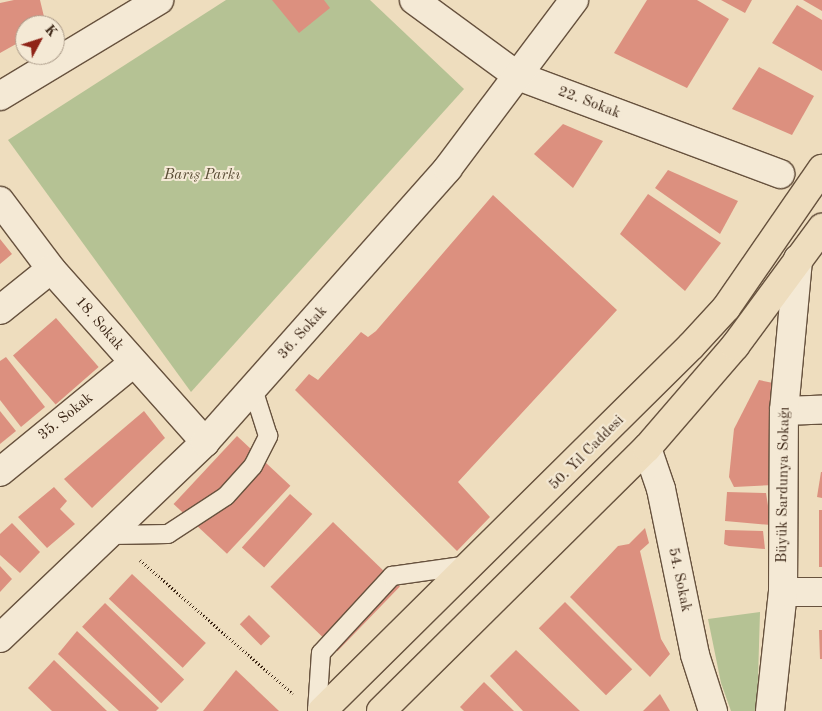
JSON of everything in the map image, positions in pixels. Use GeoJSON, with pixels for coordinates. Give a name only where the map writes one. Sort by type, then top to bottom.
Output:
{"type":"FeatureCollection","features":[{"type":"Feature","properties":{"kind":"main road","name":"50. Yıl Caddesi"},"geometry":{"type":"LineString","coordinates":[[322,711],[470,564],[562,478],[726,308],[822,169]]}},
{"type":"Feature","properties":{"kind":"main road"},"geometry":{"type":"LineString","coordinates":[[381,711],[647,448],[735,346],[822,228]]}},
{"type":"Feature","properties":{"kind":"street"},"geometry":{"type":"LineString","coordinates":[[0,96],[159,0]]}},
{"type":"Feature","properties":{"kind":"street","name":"22. Sokak"},"geometry":{"type":"LineString","coordinates":[[414,0],[518,76],[780,174]]}},
{"type":"Feature","properties":{"kind":"street","name":"36. Sokak"},"geometry":{"type":"LineString","coordinates":[[0,638],[111,535],[205,442],[253,389],[448,168],[574,0]]}},
{"type":"Feature","properties":{"kind":"street","name":"18. Sokak"},"geometry":{"type":"LineString","coordinates":[[0,201],[51,269],[205,442]]}},
{"type":"Feature","properties":{"kind":"street","name":"Büyük Sardunya Sokağı"},"geometry":{"type":"LineString","coordinates":[[770,711],[783,592],[784,411],[798,259]]}},
{"type":"Feature","properties":{"kind":"street"},"geometry":{"type":"LineString","coordinates":[[0,310],[51,269]]}},
{"type":"Feature","properties":{"kind":"street","name":"35. Sokak"},"geometry":{"type":"LineString","coordinates":[[0,472],[133,363]]}},
{"type":"Feature","properties":{"kind":"street"},"geometry":{"type":"LineString","coordinates":[[784,411],[822,410]]}},
{"type":"Feature","properties":{"kind":"street","name":"54. Sokak"},"geometry":{"type":"LineString","coordinates":[[647,448],[661,489],[695,656],[713,711]]}},
{"type":"Feature","properties":{"kind":"street"},"geometry":{"type":"LineString","coordinates":[[783,592],[822,592]]}},
{"type":"Feature","properties":{"kind":"lane"},"geometry":{"type":"LineString","coordinates":[[111,535],[168,534],[226,496],[253,466],[268,436],[253,389]]}},
{"type":"Feature","properties":{"kind":"lane"},"geometry":{"type":"LineString","coordinates":[[317,711],[321,653],[392,576],[470,564]]}},
{"type":"Feature","properties":{"kind":"path"},"geometry":{"type":"LineString","coordinates":[[111,535],[297,698]]}},
{"type":"Feature","properties":{"kind":"green space","name":"Barış Parkı"},"geometry":{"type":"Polygon","coordinates":[[[226,0],[370,0],[464,89],[191,392],[8,140],[226,0]]]}},
{"type":"Feature","properties":{"kind":"green space"},"geometry":{"type":"Polygon","coordinates":[[[760,612],[757,711],[731,711],[721,683],[708,619],[760,612]]]}},
{"type":"Feature","properties":{"kind":"building"},"geometry":{"type":"Polygon","coordinates":[[[14,0],[40,0],[44,15],[15,15],[15,45],[0,53],[0,3],[14,0]]]}},
{"type":"Feature","properties":{"kind":"building"},"geometry":{"type":"Polygon","coordinates":[[[272,0],[324,0],[330,8],[299,33],[272,0]]]}},
{"type":"Feature","properties":{"kind":"building"},"geometry":{"type":"Polygon","coordinates":[[[647,0],[697,0],[729,19],[687,88],[614,53],[647,0]]]}},
{"type":"Feature","properties":{"kind":"building"},"geometry":{"type":"Polygon","coordinates":[[[721,0],[752,0],[745,13],[721,0]]]}},
{"type":"Feature","properties":{"kind":"building"},"geometry":{"type":"Polygon","coordinates":[[[803,0],[822,0],[822,11],[803,0]]]}},
{"type":"Feature","properties":{"kind":"building"},"geometry":{"type":"Polygon","coordinates":[[[797,5],[822,20],[822,71],[772,43],[797,5]]]}},
{"type":"Feature","properties":{"kind":"building"},"geometry":{"type":"Polygon","coordinates":[[[759,67],[814,96],[792,135],[732,109],[759,67]]]}},
{"type":"Feature","properties":{"kind":"building"},"geometry":{"type":"Polygon","coordinates":[[[563,124],[603,141],[573,188],[534,154],[563,124]]]}},
{"type":"Feature","properties":{"kind":"building"},"geometry":{"type":"Polygon","coordinates":[[[668,170],[738,201],[720,234],[655,188],[668,170]]]}},
{"type":"Feature","properties":{"kind":"building"},"geometry":{"type":"Polygon","coordinates":[[[648,194],[721,243],[685,291],[620,234],[648,194]]]}},
{"type":"Feature","properties":{"kind":"building"},"geometry":{"type":"Polygon","coordinates":[[[493,195],[617,310],[458,482],[490,517],[457,551],[295,390],[309,374],[318,380],[361,332],[368,337],[376,331],[493,195]]]}},
{"type":"Feature","properties":{"kind":"building"},"geometry":{"type":"Polygon","coordinates":[[[0,239],[12,254],[0,264],[0,239]]]}},
{"type":"Feature","properties":{"kind":"building"},"geometry":{"type":"Polygon","coordinates":[[[56,318],[99,367],[56,404],[13,355],[56,318]]]}},
{"type":"Feature","properties":{"kind":"building"},"geometry":{"type":"Polygon","coordinates":[[[6,357],[45,407],[21,427],[0,400],[0,361],[6,357]]]}},
{"type":"Feature","properties":{"kind":"building"},"geometry":{"type":"Polygon","coordinates":[[[759,380],[773,383],[780,395],[774,485],[734,487],[729,477],[734,429],[759,380]]]}},
{"type":"Feature","properties":{"kind":"building"},"geometry":{"type":"Polygon","coordinates":[[[0,411],[16,431],[0,444],[0,411]]]}},
{"type":"Feature","properties":{"kind":"building"},"geometry":{"type":"Polygon","coordinates":[[[144,411],[165,438],[92,508],[64,479],[144,411]]]}},
{"type":"Feature","properties":{"kind":"building"},"geometry":{"type":"Polygon","coordinates":[[[237,436],[290,486],[227,554],[174,504],[237,436]]]}},
{"type":"Feature","properties":{"kind":"building"},"geometry":{"type":"Polygon","coordinates":[[[822,472],[822,498],[817,497],[822,472]]]}},
{"type":"Feature","properties":{"kind":"building"},"geometry":{"type":"Polygon","coordinates":[[[54,487],[67,501],[60,509],[75,524],[47,548],[18,517],[54,487]]]}},
{"type":"Feature","properties":{"kind":"building"},"geometry":{"type":"Polygon","coordinates":[[[727,492],[766,493],[771,525],[725,521],[727,492]]]}},
{"type":"Feature","properties":{"kind":"building"},"geometry":{"type":"Polygon","coordinates":[[[290,494],[312,514],[264,568],[242,548],[290,494]]]}},
{"type":"Feature","properties":{"kind":"building"},"geometry":{"type":"Polygon","coordinates":[[[819,510],[822,510],[822,567],[819,567],[819,510]]]}},
{"type":"Feature","properties":{"kind":"building"},"geometry":{"type":"Polygon","coordinates":[[[333,522],[400,587],[337,651],[270,587],[333,522]]]}},
{"type":"Feature","properties":{"kind":"building"},"geometry":{"type":"Polygon","coordinates":[[[12,523],[40,552],[20,573],[0,555],[0,534],[12,523]]]}},
{"type":"Feature","properties":{"kind":"building"},"geometry":{"type":"Polygon","coordinates":[[[645,528],[649,543],[640,551],[661,639],[670,654],[650,677],[570,597],[618,546],[629,544],[645,528]]]}},
{"type":"Feature","properties":{"kind":"building"},"geometry":{"type":"Polygon","coordinates":[[[725,530],[763,531],[765,549],[724,544],[725,530]]]}},
{"type":"Feature","properties":{"kind":"building"},"geometry":{"type":"Polygon","coordinates":[[[0,566],[12,579],[0,592],[0,566]]]}},
{"type":"Feature","properties":{"kind":"building"},"geometry":{"type":"Polygon","coordinates":[[[132,574],[206,643],[183,668],[109,599],[132,574]]]}},
{"type":"Feature","properties":{"kind":"building"},"geometry":{"type":"Polygon","coordinates":[[[565,602],[632,669],[606,695],[539,628],[565,602]]]}},
{"type":"Feature","properties":{"kind":"building"},"geometry":{"type":"Polygon","coordinates":[[[105,603],[184,679],[161,703],[82,627],[105,603]]]}},
{"type":"Feature","properties":{"kind":"building"},"geometry":{"type":"Polygon","coordinates":[[[249,615],[270,636],[261,645],[240,624],[249,615]]]}},
{"type":"Feature","properties":{"kind":"building"},"geometry":{"type":"Polygon","coordinates":[[[819,630],[822,630],[822,659],[820,659],[819,630]]]}},
{"type":"Feature","properties":{"kind":"building"},"geometry":{"type":"Polygon","coordinates":[[[77,631],[159,708],[156,711],[119,711],[58,654],[77,631]]]}},
{"type":"Feature","properties":{"kind":"building"},"geometry":{"type":"Polygon","coordinates":[[[516,650],[580,711],[523,711],[490,676],[516,650]]]}},
{"type":"Feature","properties":{"kind":"building"},"geometry":{"type":"Polygon","coordinates":[[[54,660],[107,711],[52,711],[28,688],[54,660]]]}},
{"type":"Feature","properties":{"kind":"building"},"geometry":{"type":"Polygon","coordinates":[[[236,670],[279,711],[203,711],[236,670]]]}},
{"type":"Feature","properties":{"kind":"building"},"geometry":{"type":"Polygon","coordinates":[[[484,682],[514,711],[464,711],[460,707],[484,682]]]}},
{"type":"Feature","properties":{"kind":"building"},"geometry":{"type":"Polygon","coordinates":[[[660,694],[670,711],[643,711],[660,694]]]}}]}
